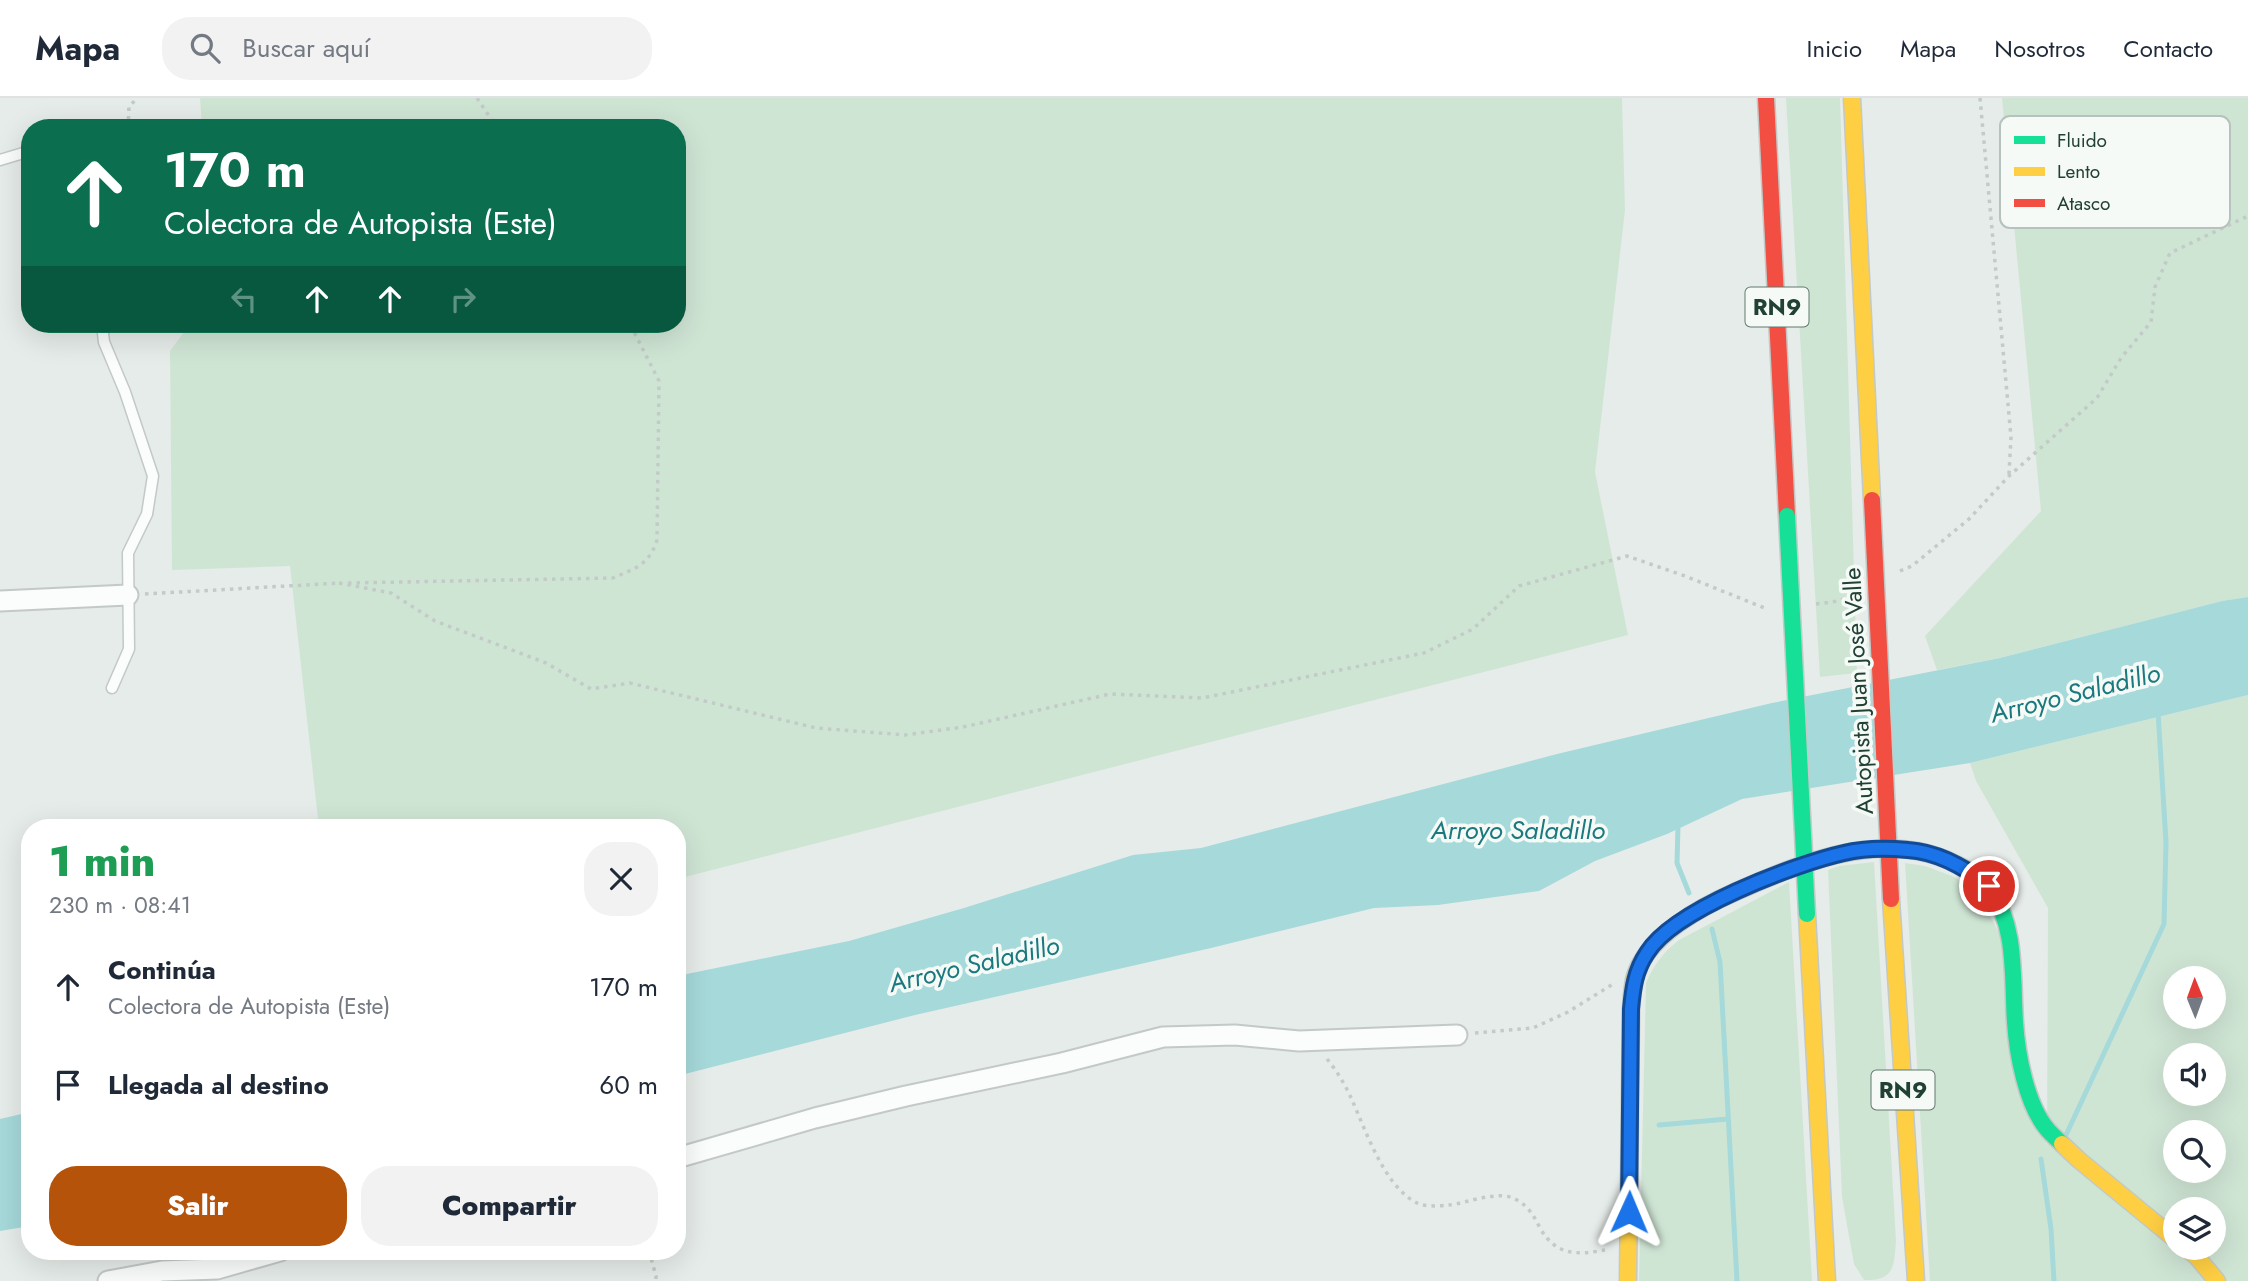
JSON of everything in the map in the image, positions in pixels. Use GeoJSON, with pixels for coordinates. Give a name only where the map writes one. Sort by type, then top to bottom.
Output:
{"type":"FeatureCollection","features":[{"type":"Feature","properties":{"kind":"main road","name":"RN9"},"geometry":{"type":"LineString","coordinates":[[1766,98],[1827,1281]]}},
{"type":"Feature","properties":{"kind":"main road","name":"Autopista Juan José Valle"},"geometry":{"type":"LineString","coordinates":[[1852,98],[1891,899],[1916,1281]]}},
{"type":"Feature","properties":{"kind":"main road"},"geometry":{"type":"LineString","coordinates":[[1628,1281],[1631,1009],[1635,976],[1648,951],[1672,928],[1723,897],[1778,873],[1863,850],[1909,850],[1932,854],[1964,867],[1989,886],[2007,922],[2014,971],[2015,1024],[2021,1066],[2031,1099],[2045,1127],[2079,1160],[2163,1229]]}},
{"type":"Feature","properties":{"kind":"main road"},"geometry":{"type":"LineString","coordinates":[[2200,1260],[2217,1281]]}},
{"type":"Feature","properties":{"kind":"street"},"geometry":{"type":"LineString","coordinates":[[0,601],[128,594]]}},
{"type":"Feature","properties":{"kind":"street"},"geometry":{"type":"LineString","coordinates":[[686,1155],[815,1118],[1062,1063],[1163,1037],[1234,1035],[1299,1041],[1457,1035]]}},
{"type":"Feature","properties":{"kind":"street"},"geometry":{"type":"LineString","coordinates":[[108,1281],[162,1271],[217,1269],[248,1260]]}},
{"type":"Feature","properties":{"kind":"lane"},"geometry":{"type":"LineString","coordinates":[[0,160],[21,154]]}},
{"type":"Feature","properties":{"kind":"lane"},"geometry":{"type":"LineString","coordinates":[[103,333],[153,476],[147,514],[128,553],[129,649],[112,688]]}},
{"type":"Feature","properties":{"kind":"path"},"geometry":{"type":"LineString","coordinates":[[128,119],[129,107],[137,98]]}},
{"type":"Feature","properties":{"kind":"path"},"geometry":{"type":"LineString","coordinates":[[477,98],[491,119]]}},
{"type":"Feature","properties":{"kind":"path"},"geometry":{"type":"LineString","coordinates":[[1980,98],[2011,437],[2009,476]]}},
{"type":"Feature","properties":{"kind":"path"},"geometry":{"type":"LineString","coordinates":[[2230,224],[2248,216]]}},
{"type":"Feature","properties":{"kind":"path"},"geometry":{"type":"LineString","coordinates":[[1900,571],[1912,566],[1969,519],[2009,476],[2096,398],[2121,358],[2151,321],[2155,286],[2169,253],[2222,228]]}},
{"type":"Feature","properties":{"kind":"path"},"geometry":{"type":"LineString","coordinates":[[128,594],[339,583],[613,578],[635,569],[652,556],[657,540],[659,381],[635,333]]}},
{"type":"Feature","properties":{"kind":"path"},"geometry":{"type":"LineString","coordinates":[[339,583],[391,593],[435,621],[545,663],[591,689],[630,682],[816,728],[905,735],[963,727],[1110,694],[1202,698],[1424,653],[1473,629],[1519,586],[1627,556],[1769,610]]}},
{"type":"Feature","properties":{"kind":"path"},"geometry":{"type":"LineString","coordinates":[[1804,606],[1839,601],[1851,595]]}},
{"type":"Feature","properties":{"kind":"path"},"geometry":{"type":"LineString","coordinates":[[1457,1035],[1533,1028],[1568,1012],[1606,986],[1635,976]]}},
{"type":"Feature","properties":{"kind":"path"},"geometry":{"type":"LineString","coordinates":[[1299,1041],[1328,1060],[1352,1098],[1371,1145],[1401,1192],[1420,1205],[1449,1205],[1484,1196],[1514,1197],[1530,1209],[1543,1233],[1560,1250],[1581,1254],[1606,1250],[1629,1237]]}},
{"type":"Feature","properties":{"kind":"path"},"geometry":{"type":"LineString","coordinates":[[652,1260],[656,1281]]}},
{"type":"Feature","properties":{"kind":"green space"},"geometry":{"type":"Polygon","coordinates":[[[200,98],[1622,98],[1625,210],[1595,472],[1628,635],[686,877],[686,819],[318,819],[290,566],[172,570],[170,351],[183,333],[686,333],[686,119],[201,119],[200,98]]]}},
{"type":"Feature","properties":{"kind":"green space"},"geometry":{"type":"Polygon","coordinates":[[[1786,98],[1840,98],[1857,673],[1820,677],[1786,98]]]}},
{"type":"Feature","properties":{"kind":"green space"},"geometry":{"type":"Polygon","coordinates":[[[2002,98],[2248,98],[2248,597],[2222,601],[2000,658],[1937,670],[1925,636],[2041,511],[2014,228],[2230,228],[2230,116],[2004,116],[2002,98]]]}},
{"type":"Feature","properties":{"kind":"green space"},"geometry":{"type":"Polygon","coordinates":[[[2248,695],[2248,1281],[1930,1281],[1905,863],[1925,866],[1952,876],[1977,890],[1999,933],[2047,1146],[2048,908],[1976,781],[1970,763],[2248,695]]]}},
{"type":"Feature","properties":{"kind":"green space"},"geometry":{"type":"Polygon","coordinates":[[[1874,862],[1896,1241],[1895,1258],[1887,1275],[1874,1280],[1864,1280],[1854,1264],[1842,1197],[1828,870],[1874,862]]]}},
{"type":"Feature","properties":{"kind":"green space"},"geometry":{"type":"Polygon","coordinates":[[[1789,882],[1812,1281],[1639,1281],[1646,983],[1660,959],[1679,940],[1789,882]]]}},
{"type":"Feature","properties":{"kind":"water","name":"Arroyo Saladillo"},"geometry":{"type":"Polygon","coordinates":[[[2248,597],[2248,695],[1970,763],[1742,799],[1667,834],[1595,861],[1539,891],[1438,905],[1374,908],[915,1015],[686,1074],[686,974],[849,941],[1133,855],[1201,848],[1557,754],[1772,703],[2000,658],[2222,601],[2248,597]]]}},
{"type":"Feature","properties":{"kind":"water"},"geometry":{"type":"Polygon","coordinates":[[[21,1114],[21,1228],[0,1231],[0,1119],[21,1114]]]}},
{"type":"Feature","properties":{"kind":"waterway"},"geometry":{"type":"LineString","coordinates":[[2066,1135],[2164,924],[2166,842],[2158,712]]}},
{"type":"Feature","properties":{"kind":"waterway"},"geometry":{"type":"LineString","coordinates":[[1678,825],[1677,863],[1689,893]]}},
{"type":"Feature","properties":{"kind":"waterway"},"geometry":{"type":"LineString","coordinates":[[1712,929],[1720,962],[1737,1281]]}},
{"type":"Feature","properties":{"kind":"waterway"},"geometry":{"type":"LineString","coordinates":[[1659,1125],[1728,1119]]}},
{"type":"Feature","properties":{"kind":"waterway"},"geometry":{"type":"LineString","coordinates":[[2041,1159],[2051,1229],[2054,1281]]}},
{"type":"Feature","properties":{"kind":"traffic: fast"},"geometry":{"type":"LineString","coordinates":[[1787,516],[1807,914]]}},
{"type":"Feature","properties":{"kind":"traffic: fast"},"geometry":{"type":"LineString","coordinates":[[1735,892],[1785,871],[1838,854],[1892,848],[1919,851],[1945,859],[1981,879],[1999,903],[2009,936],[2016,1034],[2028,1092],[2040,1118],[2062,1144]]}},
{"type":"Feature","properties":{"kind":"traffic: slow"},"geometry":{"type":"LineString","coordinates":[[1852,98],[1872,500]]}},
{"type":"Feature","properties":{"kind":"traffic: slow"},"geometry":{"type":"LineString","coordinates":[[1628,1281],[1631,1009],[1635,976],[1651,949],[1676,925],[1735,892]]}},
{"type":"Feature","properties":{"kind":"traffic: slow"},"geometry":{"type":"LineString","coordinates":[[1891,899],[1916,1281]]}},
{"type":"Feature","properties":{"kind":"traffic: slow"},"geometry":{"type":"LineString","coordinates":[[1807,914],[1827,1281]]}},
{"type":"Feature","properties":{"kind":"traffic: slow"},"geometry":{"type":"LineString","coordinates":[[2062,1144],[2163,1229]]}},
{"type":"Feature","properties":{"kind":"traffic: slow"},"geometry":{"type":"LineString","coordinates":[[2200,1260],[2217,1281]]}},
{"type":"Feature","properties":{"kind":"traffic: jam"},"geometry":{"type":"LineString","coordinates":[[1766,98],[1787,516]]}},
{"type":"Feature","properties":{"kind":"traffic: jam"},"geometry":{"type":"LineString","coordinates":[[1872,500],[1891,899]]}},
{"type":"Feature","properties":{"kind":"route"},"geometry":{"type":"LineString","coordinates":[[1629,1212],[1631,1009],[1635,976],[1648,951],[1672,928],[1723,897],[1778,873],[1863,850],[1909,850],[1932,854],[1964,867],[1989,886]]}}]}
